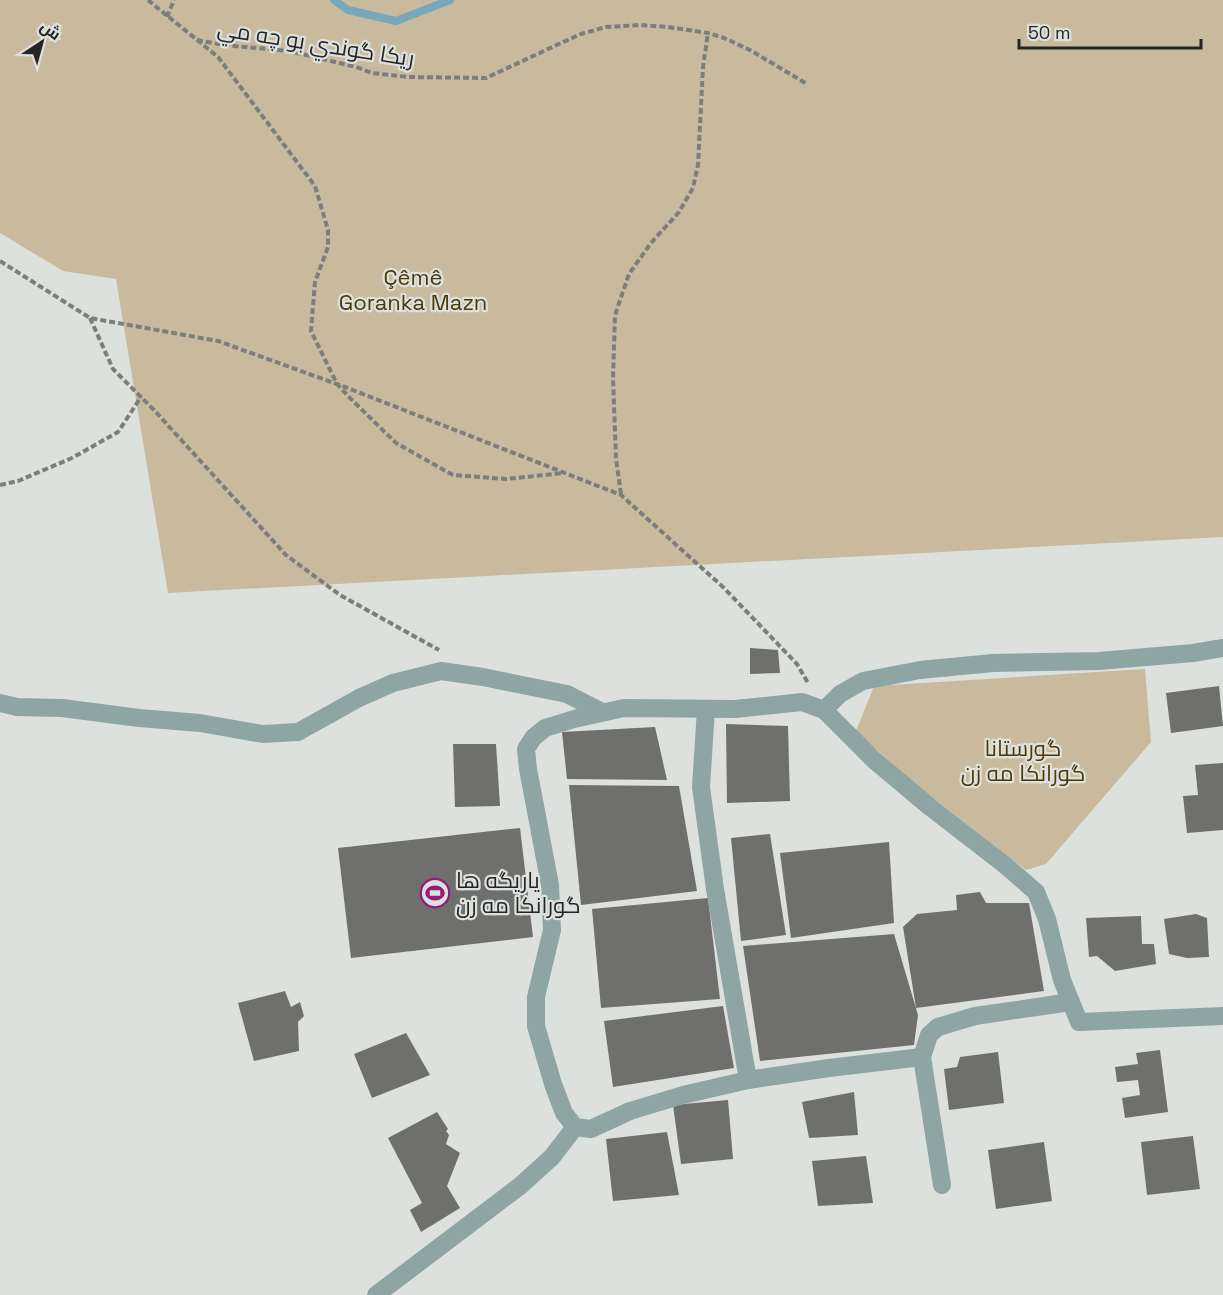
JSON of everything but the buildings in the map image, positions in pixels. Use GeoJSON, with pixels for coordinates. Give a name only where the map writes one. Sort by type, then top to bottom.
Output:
{"type":"FeatureCollection","features":[{"type":"Feature","properties":{"kind":"street"},"geometry":{"type":"LineString","coordinates":[[824,710],[840,694],[863,681],[920,670],[993,663],[1099,661],[1223,648]]}},
{"type":"Feature","properties":{"kind":"street"},"geometry":{"type":"LineString","coordinates":[[0,704],[17,707],[62,708],[200,723],[263,734],[298,732],[359,698],[393,683],[441,671],[567,694],[602,712]]}},
{"type":"Feature","properties":{"kind":"street"},"geometry":{"type":"LineString","coordinates":[[922,1057],[748,1080],[683,1095],[630,1111],[591,1129],[575,1127],[564,1113],[536,1026],[536,997],[552,930],[550,885],[528,769],[526,748],[532,738],[545,728],[574,718],[624,708],[735,709],[802,702],[824,710],[874,760],[1036,892],[1047,919],[1062,980],[1079,1022],[1223,1016]]}},
{"type":"Feature","properties":{"kind":"street"},"geometry":{"type":"LineString","coordinates":[[706,709],[701,787],[715,889],[748,1080]]}},
{"type":"Feature","properties":{"kind":"street"},"geometry":{"type":"LineString","coordinates":[[942,1185],[922,1057],[929,1035],[938,1027],[975,1016],[1071,1002]]}},
{"type":"Feature","properties":{"kind":"street"},"geometry":{"type":"LineString","coordinates":[[376,1295],[520,1186],[552,1156],[575,1127]]}},
{"type":"Feature","properties":{"kind":"path","name":"ريكا گوندي بو چه مي"},"geometry":{"type":"LineString","coordinates":[[148,0],[218,57],[315,186],[328,230],[328,247],[315,282],[311,331],[337,384],[396,444],[453,475],[506,479],[565,473]]}},
{"type":"Feature","properties":{"kind":"path"},"geometry":{"type":"LineString","coordinates":[[167,17],[174,0]]}},
{"type":"Feature","properties":{"kind":"path","name":"ريكا گوندي بو چه مي"},"geometry":{"type":"LineString","coordinates":[[196,39],[224,45],[289,51],[372,73],[408,77],[486,78],[561,43],[606,27],[640,25],[668,27],[708,33],[750,50],[807,84]]}},
{"type":"Feature","properties":{"kind":"path"},"geometry":{"type":"LineString","coordinates":[[621,495],[616,459],[613,378],[615,315],[629,274],[651,243],[679,212],[693,188],[698,165],[703,67],[708,33]]}},
{"type":"Feature","properties":{"kind":"path"},"geometry":{"type":"LineString","coordinates":[[0,261],[90,318],[218,341],[337,384],[621,495],[724,588],[797,664],[824,710]]}},
{"type":"Feature","properties":{"kind":"path"},"geometry":{"type":"LineString","coordinates":[[90,318],[113,369],[286,555],[340,595],[442,652]]}},
{"type":"Feature","properties":{"kind":"path"},"geometry":{"type":"LineString","coordinates":[[0,485],[18,481],[72,459],[118,432],[141,397]]}},
{"type":"Feature","properties":{"kind":"green space","name":"Çêmê Goranka Mazn"},"geometry":{"type":"Polygon","coordinates":[[[0,0],[1223,0],[1223,537],[168,593],[116,279],[63,271],[0,233],[0,0]]]}},
{"type":"Feature","properties":{"kind":"green space","name":"گورستانا گورانكا مه زن"},"geometry":{"type":"Polygon","coordinates":[[[1145,669],[1151,742],[1046,864],[1026,870],[909,779],[856,731],[874,686],[1145,669]]]}},
{"type":"Feature","properties":{"kind":"waterway"},"geometry":{"type":"LineString","coordinates":[[334,0],[348,10],[396,21],[450,0]]}},
{"type":"Feature","properties":{"kind":"place","name":"ياريگه ها گورانكا مه زن"},"geometry":{"type":"Point","coordinates":[435,893]}}]}
